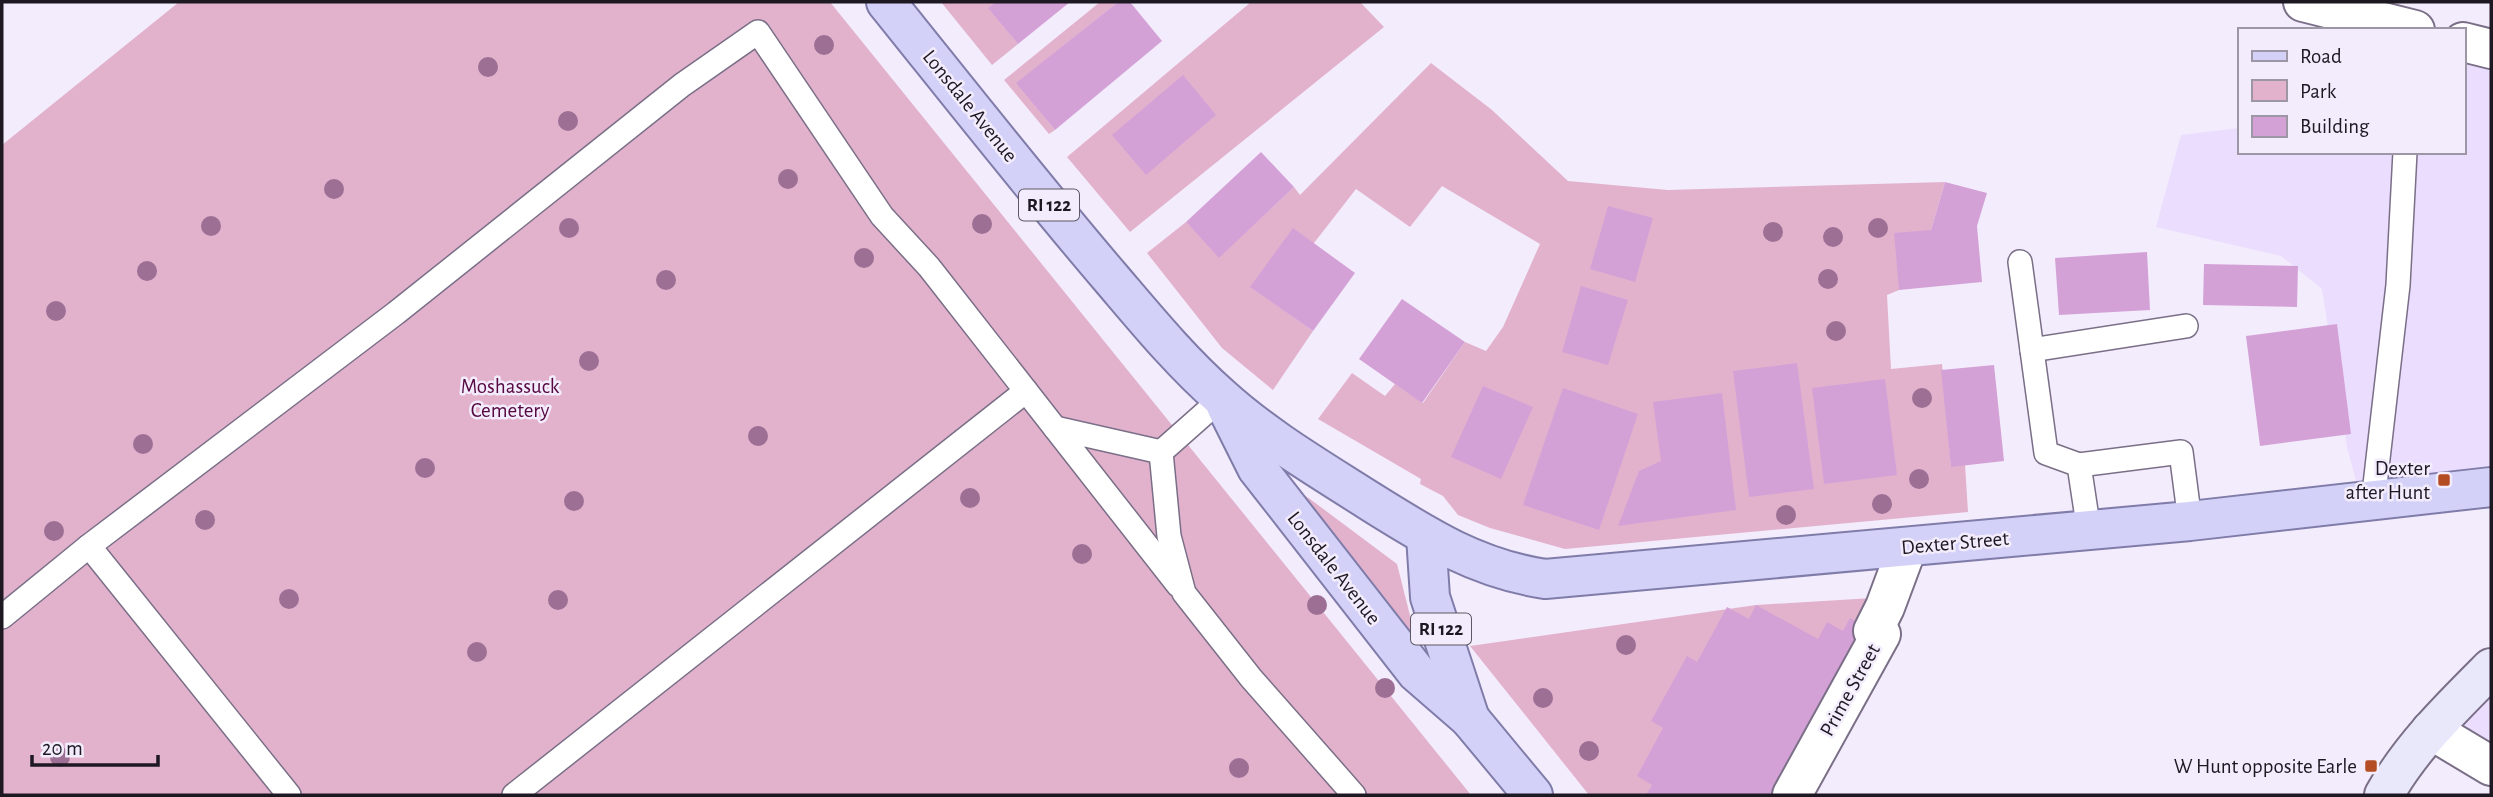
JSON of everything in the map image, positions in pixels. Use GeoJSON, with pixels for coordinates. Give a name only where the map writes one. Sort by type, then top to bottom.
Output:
{"type":"FeatureCollection","features":[{"type":"Feature","properties":{"kind":"main road","name":"Lonsdale Avenue"},"geometry":{"type":"LineString","coordinates":[[886,2],[1061,220],[1182,360],[1222,398],[1262,429],[1426,537],[1430,597],[1470,719]]}},
{"type":"Feature","properties":{"kind":"main road","name":"Lonsdale Avenue"},"geometry":{"type":"LineString","coordinates":[[1222,398],[1256,468],[1417,673],[1470,719],[1533,795]]}},
{"type":"Feature","properties":{"kind":"main road","name":"Dexter Street"},"geometry":{"type":"LineString","coordinates":[[1426,537],[1476,561],[1511,573],[1545,579],[2089,531],[2491,487]]}},
{"type":"Feature","properties":{"kind":"main road"},"geometry":{"type":"LineString","coordinates":[[2384,795],[2431,730],[2491,668]]}},
{"type":"Feature","properties":{"kind":"street"},"geometry":{"type":"LineString","coordinates":[[2303,2],[2404,28]]}},
{"type":"Feature","properties":{"kind":"street"},"geometry":{"type":"LineString","coordinates":[[2465,42],[2491,49]]}},
{"type":"Feature","properties":{"kind":"street","name":"Prime Street"},"geometry":{"type":"LineString","coordinates":[[1792,795],[1881,634],[1873,631],[1907,548]]}},
{"type":"Feature","properties":{"kind":"street"},"geometry":{"type":"LineString","coordinates":[[2431,730],[2491,766]]}},
{"type":"Feature","properties":{"kind":"lane"},"geometry":{"type":"LineString","coordinates":[[2,617],[89,546],[385,321],[682,85],[758,32],[882,216],[929,267],[1251,678],[1351,794]]}},
{"type":"Feature","properties":{"kind":"lane"},"geometry":{"type":"LineString","coordinates":[[2373,502],[2398,285],[2405,154]]}},
{"type":"Feature","properties":{"kind":"lane"},"geometry":{"type":"LineString","coordinates":[[2020,262],[2046,453],[2079,465],[2181,452],[2190,521]]}},
{"type":"Feature","properties":{"kind":"lane"},"geometry":{"type":"LineString","coordinates":[[2032,350],[2186,326]]}},
{"type":"Feature","properties":{"kind":"lane"},"geometry":{"type":"LineString","coordinates":[[514,795],[1026,391]]}},
{"type":"Feature","properties":{"kind":"lane"},"geometry":{"type":"LineString","coordinates":[[1161,452],[1222,398]]}},
{"type":"Feature","properties":{"kind":"lane"},"geometry":{"type":"LineString","coordinates":[[1055,428],[1161,452]]}},
{"type":"Feature","properties":{"kind":"lane"},"geometry":{"type":"LineString","coordinates":[[1161,452],[1169,536],[1184,593]]}},
{"type":"Feature","properties":{"kind":"lane"},"geometry":{"type":"LineString","coordinates":[[2079,465],[2089,531]]}},
{"type":"Feature","properties":{"kind":"lane"},"geometry":{"type":"LineString","coordinates":[[89,546],[289,795]]}},
{"type":"Feature","properties":{"kind":"shaded area"},"geometry":{"type":"Polygon","coordinates":[[[2465,64],[2491,70],[2491,502],[2363,507],[2347,447],[2322,289],[2281,256],[2156,227],[2181,135],[2238,128],[2238,154],[2465,154],[2465,64]]]}},
{"type":"Feature","properties":{"kind":"shaded area"},"geometry":{"type":"Polygon","coordinates":[[[2491,678],[2491,785],[2432,742],[2491,678]]]}},
{"type":"Feature","properties":{"kind":"green space","name":"Moshassuck Cemetery"},"geometry":{"type":"Polygon","coordinates":[[[179,2],[830,2],[1471,795],[2,795],[2,145],[179,2]]]}},
{"type":"Feature","properties":{"kind":"green space"},"geometry":{"type":"Polygon","coordinates":[[[941,2],[996,2],[989,8],[1018,44],[992,65],[941,2]]]}},
{"type":"Feature","properties":{"kind":"green space"},"geometry":{"type":"Polygon","coordinates":[[[1100,2],[1118,2],[1017,83],[1055,130],[1049,134],[1004,80],[1100,2]]]}},
{"type":"Feature","properties":{"kind":"green space"},"geometry":{"type":"Polygon","coordinates":[[[1251,2],[1360,2],[1384,27],[1130,232],[1067,157],[1251,2]]]}},
{"type":"Feature","properties":{"kind":"green space"},"geometry":{"type":"Polygon","coordinates":[[[1431,63],[1492,110],[1568,181],[1668,190],[1945,182],[1931,230],[1899,290],[1887,295],[1891,369],[1942,364],[1951,466],[1965,464],[1968,512],[1565,549],[1490,528],[1458,515],[1443,496],[1420,484],[1421,479],[1318,419],[1352,373],[1385,396],[1395,384],[1423,403],[1465,342],[1486,351],[1503,327],[1540,244],[1442,186],[1410,227],[1356,189],[1314,243],[1251,287],[1313,331],[1273,390],[1222,348],[1147,253],[1186,222],[1219,257],[1294,187],[1300,195],[1431,63]]]}},
{"type":"Feature","properties":{"kind":"green space"},"geometry":{"type":"Polygon","coordinates":[[[1267,471],[1310,499],[1397,564],[1419,651],[1267,471]]]}},
{"type":"Feature","properties":{"kind":"green space"},"geometry":{"type":"Polygon","coordinates":[[[1889,597],[1784,795],[1589,795],[1470,646],[1756,605],[1889,597]]]}},
{"type":"Feature","properties":{"kind":"building"},"geometry":{"type":"Polygon","coordinates":[[[996,2],[1070,2],[1018,44],[988,8],[996,2]]]}},
{"type":"Feature","properties":{"kind":"building"},"geometry":{"type":"Polygon","coordinates":[[[1118,2],[1130,2],[1162,41],[1055,130],[1016,83],[1118,2]]]}},
{"type":"Feature","properties":{"kind":"building"},"geometry":{"type":"Polygon","coordinates":[[[1183,75],[1216,115],[1146,175],[1112,135],[1183,75]]]}},
{"type":"Feature","properties":{"kind":"building"},"geometry":{"type":"Polygon","coordinates":[[[1261,152],[1294,187],[1219,258],[1186,222],[1261,152]]]}},
{"type":"Feature","properties":{"kind":"building"},"geometry":{"type":"Polygon","coordinates":[[[1945,182],[1987,193],[1977,226],[1982,282],[1899,290],[1894,233],[1931,230],[1945,182]]]}},
{"type":"Feature","properties":{"kind":"building"},"geometry":{"type":"Polygon","coordinates":[[[1608,206],[1653,218],[1635,282],[1590,269],[1608,206]]]}},
{"type":"Feature","properties":{"kind":"building"},"geometry":{"type":"Polygon","coordinates":[[[1293,228],[1355,273],[1313,331],[1250,287],[1293,228]]]}},
{"type":"Feature","properties":{"kind":"building"},"geometry":{"type":"Polygon","coordinates":[[[2147,252],[2150,310],[2059,315],[2055,258],[2147,252]]]}},
{"type":"Feature","properties":{"kind":"building"},"geometry":{"type":"Polygon","coordinates":[[[2204,264],[2298,266],[2297,307],[2203,305],[2204,264]]]}},
{"type":"Feature","properties":{"kind":"building"},"geometry":{"type":"Polygon","coordinates":[[[1581,286],[1628,300],[1608,365],[1562,352],[1581,286]]]}},
{"type":"Feature","properties":{"kind":"building"},"geometry":{"type":"Polygon","coordinates":[[[1402,299],[1465,342],[1422,403],[1359,359],[1402,299]]]}},
{"type":"Feature","properties":{"kind":"building"},"geometry":{"type":"Polygon","coordinates":[[[2337,324],[2351,434],[2260,446],[2246,336],[2337,324]]]}},
{"type":"Feature","properties":{"kind":"building"},"geometry":{"type":"Polygon","coordinates":[[[1797,363],[1814,489],[1749,497],[1733,371],[1797,363]]]}},
{"type":"Feature","properties":{"kind":"building"},"geometry":{"type":"Polygon","coordinates":[[[1994,365],[2004,461],[1951,467],[1941,370],[1994,365]]]}},
{"type":"Feature","properties":{"kind":"building"},"geometry":{"type":"Polygon","coordinates":[[[1885,379],[1897,475],[1824,484],[1812,388],[1885,379]]]}},
{"type":"Feature","properties":{"kind":"building"},"geometry":{"type":"Polygon","coordinates":[[[1483,386],[1533,407],[1501,479],[1451,457],[1483,386]]]}},
{"type":"Feature","properties":{"kind":"building"},"geometry":{"type":"Polygon","coordinates":[[[1563,388],[1638,414],[1599,530],[1523,505],[1563,388]]]}},
{"type":"Feature","properties":{"kind":"building"},"geometry":{"type":"Polygon","coordinates":[[[1722,393],[1736,510],[1618,526],[1639,471],[1661,461],[1653,402],[1722,393]]]}},
{"type":"Feature","properties":{"kind":"building"},"geometry":{"type":"Polygon","coordinates":[[[1756,605],[1818,639],[1827,622],[1843,631],[1850,618],[1873,631],[1782,795],[1646,795],[1652,785],[1637,776],[1663,728],[1651,721],[1687,656],[1697,662],[1727,607],[1749,619],[1756,605]]]}},
{"type":"Feature","properties":{"kind":"place","name":"Dexter after Hunt"},"geometry":{"type":"Point","coordinates":[2444,480]}},
{"type":"Feature","properties":{"kind":"place","name":"W Hunt opposite Earle"},"geometry":{"type":"Point","coordinates":[2371,766]}}]}
